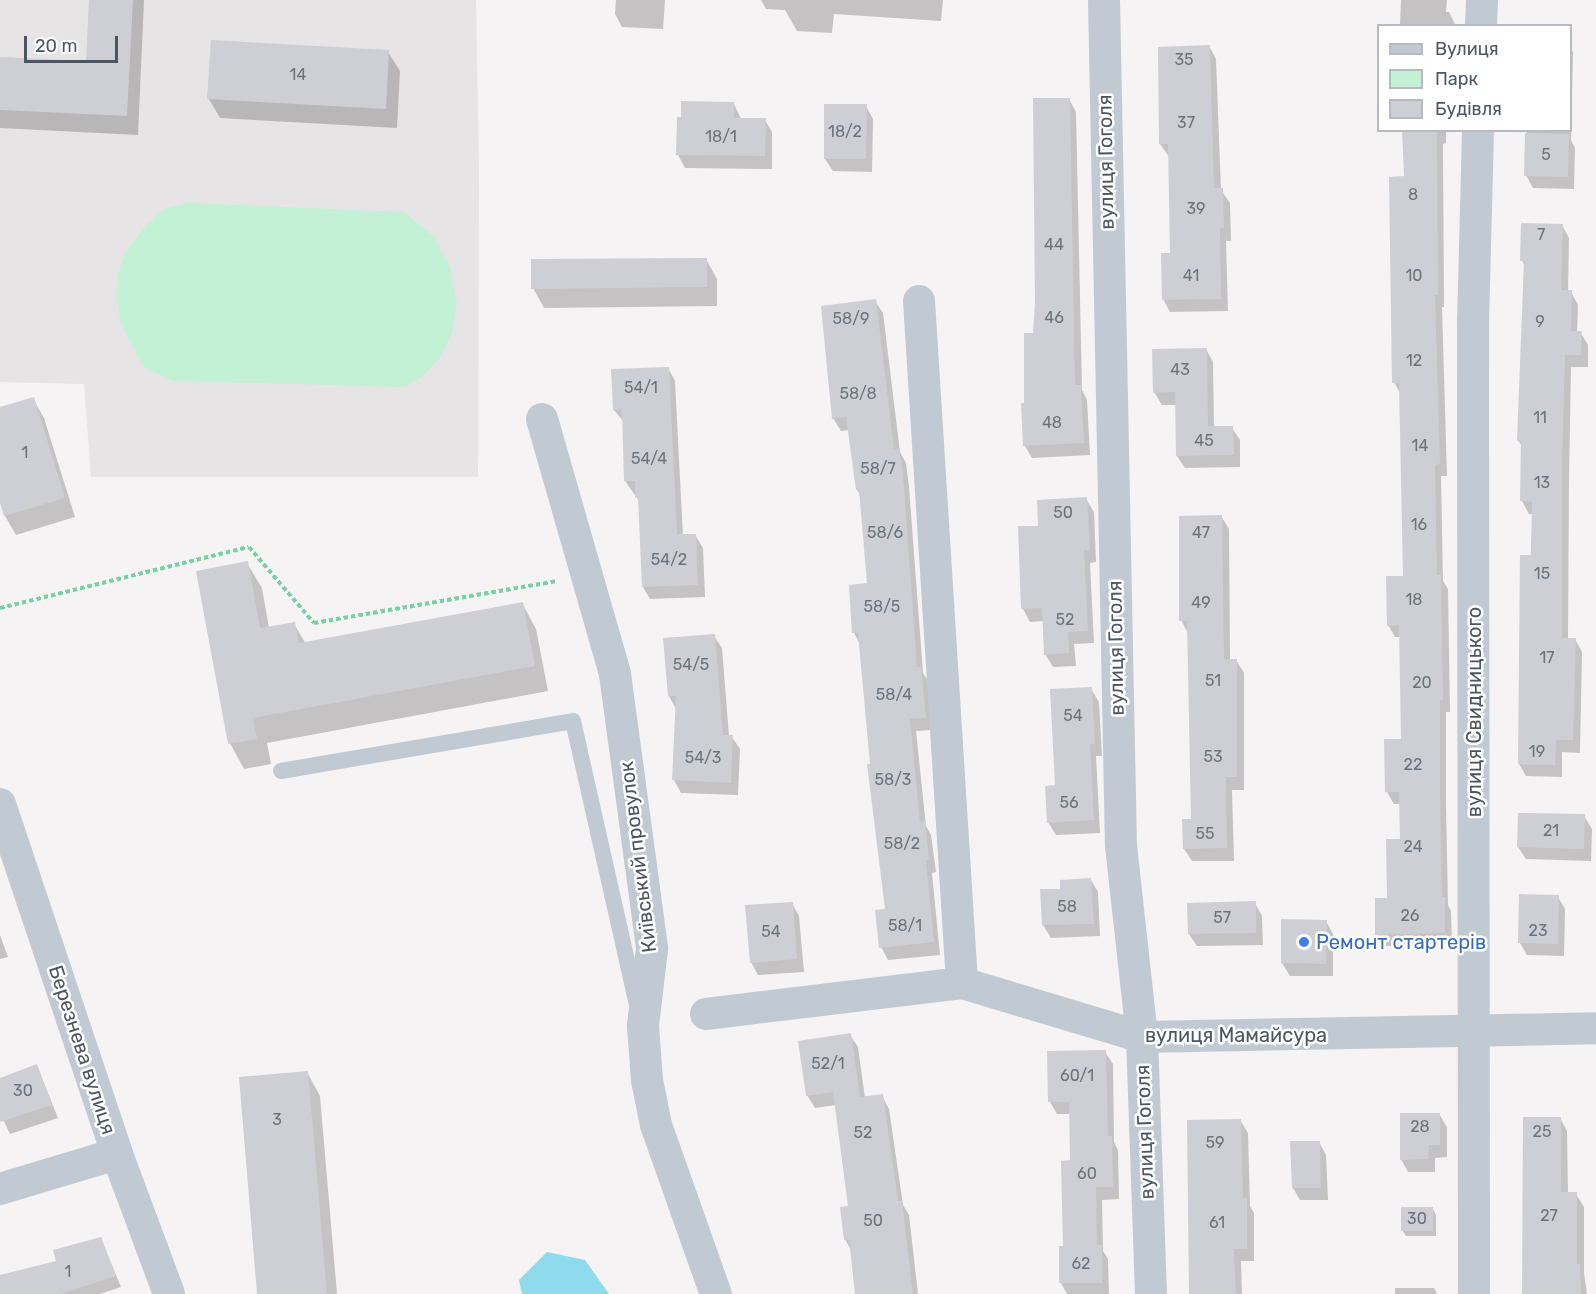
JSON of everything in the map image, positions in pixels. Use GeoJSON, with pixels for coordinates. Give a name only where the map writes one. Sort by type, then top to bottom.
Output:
{"type":"FeatureCollection","features":[{"type":"Feature","properties":{"kind":"street","name":"вулиця Гоголя"},"geometry":{"type":"LineString","coordinates":[[1104,0],[1121,846],[1142,1037],[1151,1294]]}},
{"type":"Feature","properties":{"kind":"street"},"geometry":{"type":"LineString","coordinates":[[1481,24],[1482,0]]}},
{"type":"Feature","properties":{"kind":"street","name":"вулиця Свидницького"},"geometry":{"type":"LineString","coordinates":[[1474,1294],[1473,323],[1478,132]]}},
{"type":"Feature","properties":{"kind":"street"},"geometry":{"type":"LineString","coordinates":[[919,301],[962,983]]}},
{"type":"Feature","properties":{"kind":"street","name":"Київський провулок"},"geometry":{"type":"LineString","coordinates":[[542,419],[615,674],[652,949],[643,1026],[647,1080],[656,1125],[716,1294]]}},
{"type":"Feature","properties":{"kind":"street","name":"Березнева вулиця"},"geometry":{"type":"LineString","coordinates":[[0,804],[117,1154],[169,1294]]}},
{"type":"Feature","properties":{"kind":"street","name":"вулиця Мамайсура"},"geometry":{"type":"LineString","coordinates":[[706,1014],[962,983],[1142,1037],[1596,1028]]}},
{"type":"Feature","properties":{"kind":"street"},"geometry":{"type":"LineString","coordinates":[[0,1189],[117,1154]]}},
{"type":"Feature","properties":{"kind":"lane"},"geometry":{"type":"LineString","coordinates":[[281,771],[573,721],[643,1026]]}},
{"type":"Feature","properties":{"kind":"path"},"geometry":{"type":"LineString","coordinates":[[0,608],[249,547],[314,623],[587,575]]}},
{"type":"Feature","properties":{"kind":"shaded area"},"geometry":{"type":"Polygon","coordinates":[[[0,0],[476,0],[479,170],[478,477],[91,477],[84,384],[0,382],[0,0]]]}},
{"type":"Feature","properties":{"kind":"green space"},"geometry":{"type":"Polygon","coordinates":[[[188,203],[404,212],[435,238],[450,267],[457,303],[452,334],[439,359],[421,378],[405,387],[173,381],[144,367],[121,324],[117,301],[118,274],[126,252],[144,228],[164,209],[188,203]]]}},
{"type":"Feature","properties":{"kind":"water"},"geometry":{"type":"Polygon","coordinates":[[[547,1252],[585,1260],[609,1294],[522,1294],[519,1280],[547,1252]]]}},
{"type":"Feature","properties":{"kind":"building"},"geometry":{"type":"Polygon","coordinates":[[[89,0],[133,0],[127,116],[0,110],[0,57],[86,61],[89,0]]]}},
{"type":"Feature","properties":{"kind":"building"},"geometry":{"type":"Polygon","coordinates":[[[211,40],[389,50],[386,109],[207,99],[211,40]]]}},
{"type":"Feature","properties":{"kind":"building"},"geometry":{"type":"Polygon","coordinates":[[[1210,45],[1214,188],[1223,188],[1224,228],[1220,228],[1221,299],[1162,300],[1161,253],[1170,253],[1168,144],[1159,144],[1158,47],[1210,45]]]}},
{"type":"Feature","properties":{"kind":"building"},"geometry":{"type":"Polygon","coordinates":[[[1033,98],[1070,98],[1075,385],[1081,385],[1084,443],[1023,446],[1021,403],[1024,403],[1024,333],[1033,333],[1035,303],[1033,98]]]}},
{"type":"Feature","properties":{"kind":"building"},"geometry":{"type":"Polygon","coordinates":[[[681,101],[734,102],[734,118],[766,118],[765,156],[676,155],[677,117],[681,117],[681,101]]]}},
{"type":"Feature","properties":{"kind":"building"},"geometry":{"type":"Polygon","coordinates":[[[824,104],[867,104],[866,159],[824,159],[824,104]]]}},
{"type":"Feature","properties":{"kind":"building"},"geometry":{"type":"Polygon","coordinates":[[[1402,132],[1437,132],[1438,295],[1435,295],[1440,464],[1435,465],[1437,575],[1441,575],[1443,700],[1440,700],[1440,791],[1445,933],[1375,935],[1375,898],[1387,898],[1386,839],[1400,839],[1399,792],[1385,792],[1384,739],[1401,739],[1399,625],[1387,626],[1386,576],[1403,576],[1399,383],[1392,383],[1389,177],[1404,176],[1402,132]]]}},
{"type":"Feature","properties":{"kind":"building"},"geometry":{"type":"Polygon","coordinates":[[[1525,133],[1569,134],[1568,177],[1524,176],[1525,133]]]}},
{"type":"Feature","properties":{"kind":"building"},"geometry":{"type":"Polygon","coordinates":[[[1521,223],[1563,224],[1561,290],[1572,290],[1571,331],[1582,331],[1581,355],[1565,355],[1562,465],[1562,638],[1576,638],[1573,740],[1556,740],[1555,765],[1518,764],[1520,555],[1531,555],[1532,502],[1520,501],[1521,441],[1517,441],[1524,261],[1520,261],[1521,223]]]}},
{"type":"Feature","properties":{"kind":"building"},"geometry":{"type":"Polygon","coordinates":[[[707,258],[707,287],[531,289],[531,259],[707,258]]]}},
{"type":"Feature","properties":{"kind":"building"},"geometry":{"type":"Polygon","coordinates":[[[876,299],[894,449],[899,448],[903,473],[917,667],[921,667],[926,718],[910,719],[920,822],[925,821],[929,860],[926,860],[934,942],[879,948],[875,910],[885,909],[867,764],[870,764],[858,633],[852,633],[849,585],[867,583],[859,490],[856,490],[846,417],[832,419],[821,306],[876,299]]]}},
{"type":"Feature","properties":{"kind":"building"},"geometry":{"type":"Polygon","coordinates":[[[1207,348],[1208,426],[1233,426],[1234,455],[1176,456],[1175,392],[1153,393],[1152,349],[1207,348]]]}},
{"type":"Feature","properties":{"kind":"building"},"geometry":{"type":"Polygon","coordinates":[[[669,367],[677,534],[696,534],[698,585],[642,587],[638,497],[635,497],[635,481],[624,481],[622,410],[613,410],[611,369],[669,367]]]}},
{"type":"Feature","properties":{"kind":"building"},"geometry":{"type":"Polygon","coordinates":[[[34,397],[65,498],[4,516],[0,503],[0,407],[34,397]]]}},
{"type":"Feature","properties":{"kind":"building"},"geometry":{"type":"Polygon","coordinates":[[[1087,497],[1090,550],[1084,550],[1088,631],[1068,632],[1069,653],[1044,655],[1042,608],[1021,609],[1018,526],[1038,526],[1037,500],[1087,497]]]}},
{"type":"Feature","properties":{"kind":"building"},"geometry":{"type":"Polygon","coordinates":[[[1222,515],[1224,659],[1237,659],[1237,777],[1226,777],[1227,848],[1183,849],[1182,819],[1191,819],[1187,621],[1179,621],[1179,516],[1222,515]]]}},
{"type":"Feature","properties":{"kind":"building"},"geometry":{"type":"Polygon","coordinates":[[[248,561],[260,628],[295,622],[299,643],[523,602],[535,666],[253,718],[257,739],[228,744],[196,571],[248,561]]]}},
{"type":"Feature","properties":{"kind":"building"},"geometry":{"type":"Polygon","coordinates":[[[715,634],[723,735],[733,735],[731,783],[672,780],[676,696],[668,696],[663,638],[715,634]]]}},
{"type":"Feature","properties":{"kind":"building"},"geometry":{"type":"Polygon","coordinates":[[[1092,687],[1095,744],[1090,744],[1094,820],[1047,823],[1045,786],[1055,785],[1050,689],[1092,687]]]}},
{"type":"Feature","properties":{"kind":"building"},"geometry":{"type":"Polygon","coordinates":[[[1518,813],[1585,814],[1584,849],[1517,847],[1518,813]]]}},
{"type":"Feature","properties":{"kind":"building"},"geometry":{"type":"Polygon","coordinates":[[[1091,878],[1094,924],[1042,925],[1040,889],[1060,889],[1060,880],[1091,878]]]}},
{"type":"Feature","properties":{"kind":"building"},"geometry":{"type":"Polygon","coordinates":[[[1519,894],[1559,895],[1558,944],[1518,943],[1519,894]]]}},
{"type":"Feature","properties":{"kind":"building"},"geometry":{"type":"Polygon","coordinates":[[[1256,901],[1256,933],[1188,934],[1187,903],[1256,901]]]}},
{"type":"Feature","properties":{"kind":"building"},"geometry":{"type":"Polygon","coordinates":[[[793,902],[797,959],[750,963],[745,905],[793,902]]]}},
{"type":"Feature","properties":{"kind":"building"},"geometry":{"type":"Polygon","coordinates":[[[1281,919],[1327,920],[1326,964],[1281,963],[1281,919]]]}},
{"type":"Feature","properties":{"kind":"building"},"geometry":{"type":"Polygon","coordinates":[[[851,1033],[860,1097],[883,1094],[898,1201],[902,1201],[913,1294],[855,1294],[849,1239],[844,1240],[840,1207],[848,1206],[833,1092],[806,1096],[798,1041],[851,1033]]]}},
{"type":"Feature","properties":{"kind":"building"},"geometry":{"type":"Polygon","coordinates":[[[1106,1050],[1108,1136],[1112,1136],[1113,1187],[1096,1187],[1097,1245],[1102,1245],[1102,1283],[1059,1283],[1059,1246],[1063,1246],[1061,1161],[1070,1160],[1069,1102],[1048,1102],[1047,1051],[1106,1050]]]}},
{"type":"Feature","properties":{"kind":"building"},"geometry":{"type":"Polygon","coordinates":[[[37,1064],[52,1105],[0,1122],[0,1078],[37,1064]]]}},
{"type":"Feature","properties":{"kind":"building"},"geometry":{"type":"Polygon","coordinates":[[[308,1071],[327,1294],[257,1294],[239,1077],[308,1071]]]}},
{"type":"Feature","properties":{"kind":"building"},"geometry":{"type":"Polygon","coordinates":[[[1400,1113],[1440,1113],[1440,1145],[1429,1145],[1428,1159],[1400,1160],[1400,1113]]]}},
{"type":"Feature","properties":{"kind":"building"},"geometry":{"type":"Polygon","coordinates":[[[1523,1117],[1561,1117],[1561,1192],[1577,1192],[1577,1264],[1580,1264],[1581,1294],[1522,1294],[1523,1117]]]}},
{"type":"Feature","properties":{"kind":"building"},"geometry":{"type":"Polygon","coordinates":[[[1241,1119],[1243,1198],[1247,1198],[1247,1249],[1234,1249],[1236,1294],[1189,1294],[1187,1120],[1241,1119]]]}},
{"type":"Feature","properties":{"kind":"building"},"geometry":{"type":"Polygon","coordinates":[[[1290,1141],[1320,1141],[1321,1188],[1292,1188],[1290,1141]]]}},
{"type":"Feature","properties":{"kind":"building"},"geometry":{"type":"Polygon","coordinates":[[[1401,1207],[1433,1207],[1433,1231],[1401,1231],[1401,1207]]]}},
{"type":"Feature","properties":{"kind":"building"},"geometry":{"type":"Polygon","coordinates":[[[101,1237],[116,1276],[61,1294],[0,1294],[0,1275],[56,1261],[53,1250],[101,1237]]]}},
{"type":"Feature","properties":{"kind":"place","name":"Ремонт стартерів"},"geometry":{"type":"Point","coordinates":[1304,942]}}]}
